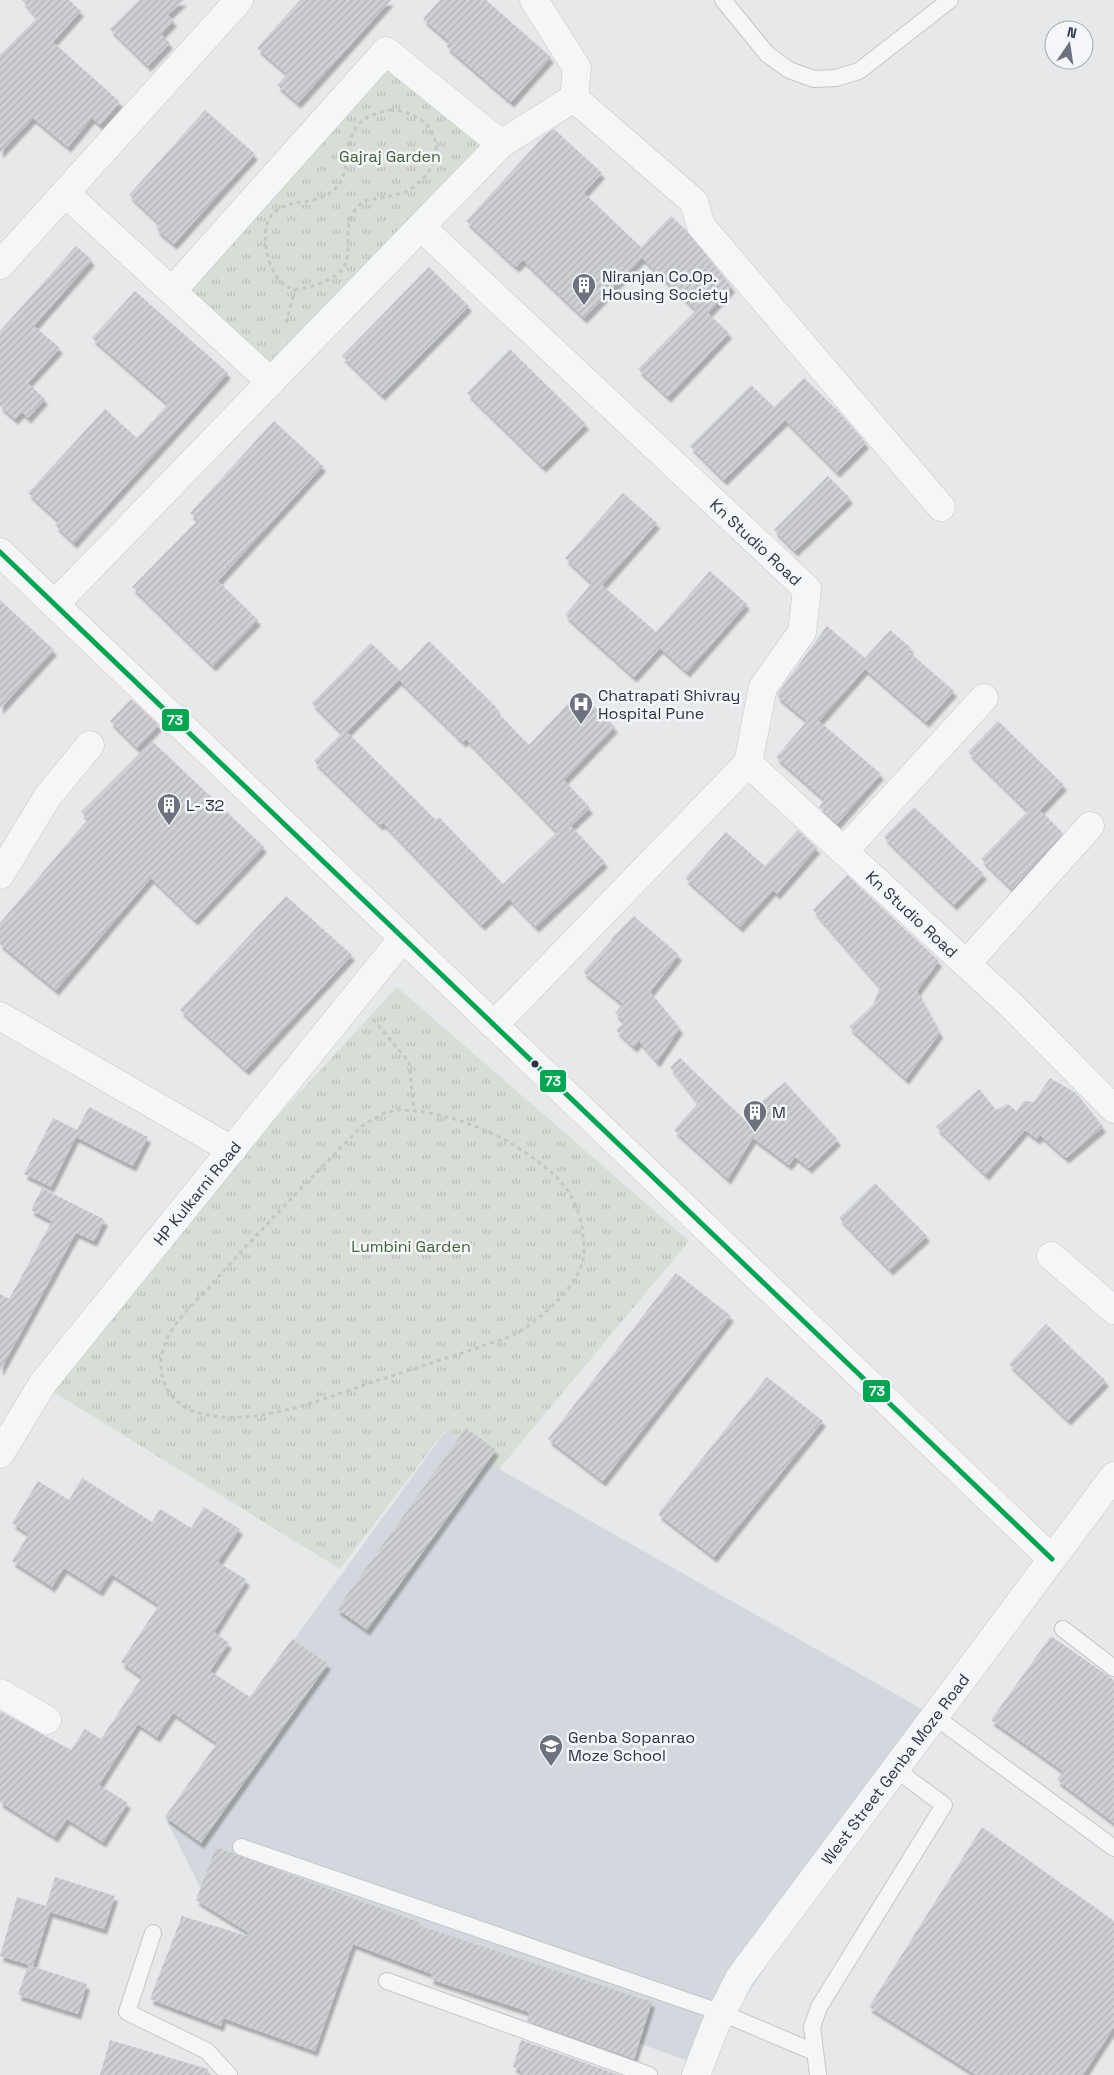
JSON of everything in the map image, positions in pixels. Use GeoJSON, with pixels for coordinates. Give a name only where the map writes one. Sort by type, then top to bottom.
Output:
{"type":"FeatureCollection","features":[{"type":"Feature","properties":{"kind":"street"},"geometry":{"type":"LineString","coordinates":[[0,264],[239,0]]}},
{"type":"Feature","properties":{"kind":"street"},"geometry":{"type":"LineString","coordinates":[[534,0],[577,68],[574,98]]}},
{"type":"Feature","properties":{"kind":"street"},"geometry":{"type":"LineString","coordinates":[[172,291],[386,51],[501,144]]}},
{"type":"Feature","properties":{"kind":"street"},"geometry":{"type":"LineString","coordinates":[[55,604],[501,144],[574,98]]}},
{"type":"Feature","properties":{"kind":"street"},"geometry":{"type":"LineString","coordinates":[[574,98],[694,202],[701,226],[941,507]]}},
{"type":"Feature","properties":{"kind":"street"},"geometry":{"type":"LineString","coordinates":[[65,193],[271,382]]}},
{"type":"Feature","properties":{"kind":"street","name":"Kn Studio Road"},"geometry":{"type":"LineString","coordinates":[[421,227],[807,589],[802,632],[764,687],[748,763],[1011,1005],[1114,1109]]}},
{"type":"Feature","properties":{"kind":"street"},"geometry":{"type":"LineString","coordinates":[[0,552],[1052,1559]]}},
{"type":"Feature","properties":{"kind":"street"},"geometry":{"type":"LineString","coordinates":[[844,852],[984,698]]}},
{"type":"Feature","properties":{"kind":"street"},"geometry":{"type":"LineString","coordinates":[[0,875],[48,796],[90,745]]}},
{"type":"Feature","properties":{"kind":"street"},"geometry":{"type":"LineString","coordinates":[[494,1025],[748,763]]}},
{"type":"Feature","properties":{"kind":"street"},"geometry":{"type":"LineString","coordinates":[[966,964],[1090,826]]}},
{"type":"Feature","properties":{"kind":"street","name":"HP Kulkarni Road"},"geometry":{"type":"LineString","coordinates":[[0,1454],[44,1382],[403,938]]}},
{"type":"Feature","properties":{"kind":"street"},"geometry":{"type":"LineString","coordinates":[[0,1016],[232,1150]]}},
{"type":"Feature","properties":{"kind":"street"},"geometry":{"type":"LineString","coordinates":[[1051,1256],[1114,1310]]}},
{"type":"Feature","properties":{"kind":"street","name":"West Street Genba Moze Road"},"geometry":{"type":"LineString","coordinates":[[696,2075],[722,2012],[740,1977],[1052,1559],[1112,1484]]}},
{"type":"Feature","properties":{"kind":"street"},"geometry":{"type":"LineString","coordinates":[[0,1693],[46,1720]]}},
{"type":"Feature","properties":{"kind":"lane"},"geometry":{"type":"LineString","coordinates":[[723,0],[767,54],[789,70],[814,79],[836,78],[859,70],[950,0]]}},
{"type":"Feature","properties":{"kind":"lane"},"geometry":{"type":"LineString","coordinates":[[1063,1629],[1114,1668]]}},
{"type":"Feature","properties":{"kind":"lane"},"geometry":{"type":"LineString","coordinates":[[934,1716],[1114,1848]]}},
{"type":"Feature","properties":{"kind":"lane"},"geometry":{"type":"LineString","coordinates":[[818,2075],[812,2027],[819,2008],[944,1805],[895,1769]]}},
{"type":"Feature","properties":{"kind":"lane"},"geometry":{"type":"LineString","coordinates":[[241,1847],[722,2012],[814,2052]]}},
{"type":"Feature","properties":{"kind":"lane"},"geometry":{"type":"LineString","coordinates":[[154,1933],[127,2012],[207,2051],[229,2075]]}},
{"type":"Feature","properties":{"kind":"lane"},"geometry":{"type":"LineString","coordinates":[[387,1982],[649,2075]]}},
{"type":"Feature","properties":{"kind":"path"},"geometry":{"type":"LineString","coordinates":[[390,110],[401,110],[422,120],[431,129],[436,140],[434,161],[426,175],[407,191],[362,202],[350,218],[349,254],[346,264],[338,274],[327,281],[294,289],[285,284],[277,275],[265,254],[264,238],[271,216],[289,203],[303,203],[318,199],[337,187],[343,177],[351,136],[356,126],[365,117],[390,110]]}},
{"type":"Feature","properties":{"kind":"path"},"geometry":{"type":"LineString","coordinates":[[355,998],[409,1062],[414,1110]]}},
{"type":"Feature","properties":{"kind":"path"},"geometry":{"type":"LineString","coordinates":[[397,1110],[414,1110],[454,1120],[495,1135],[538,1160],[564,1184],[578,1210],[583,1232],[584,1256],[576,1276],[550,1311],[519,1332],[445,1359],[271,1414],[230,1417],[201,1414],[183,1406],[169,1393],[161,1376],[162,1352],[176,1324],[241,1252],[362,1126],[384,1113],[397,1110]]}},
{"type":"Feature","properties":{"kind":"shaded area","name":"Genba Sopanrao Moze School"},"geometry":{"type":"Polygon","coordinates":[[[447,1429],[499,1469],[934,1716],[700,2065],[200,1887],[165,1817],[447,1429]]]}},
{"type":"Feature","properties":{"kind":"green space","name":"Gajraj Garden"},"geometry":{"type":"Polygon","coordinates":[[[386,51],[501,144],[271,382],[172,291],[386,51]]]}},
{"type":"Feature","properties":{"kind":"green space","name":"Lumbini Garden"},"geometry":{"type":"Polygon","coordinates":[[[397,987],[689,1241],[499,1469],[446,1429],[340,1569],[52,1391],[243,1154],[397,987]]]}},
{"type":"Feature","properties":{"kind":"building"},"geometry":{"type":"Polygon","coordinates":[[[22,0],[69,0],[81,11],[53,42],[120,102],[100,125],[92,118],[68,147],[33,118],[0,153],[0,55],[37,18],[22,0]]]}},
{"type":"Feature","properties":{"kind":"building"},"geometry":{"type":"Polygon","coordinates":[[[139,0],[184,0],[168,15],[174,21],[161,34],[170,43],[148,66],[110,29],[139,0]]]}},
{"type":"Feature","properties":{"kind":"building"},"geometry":{"type":"Polygon","coordinates":[[[300,0],[391,0],[298,103],[277,85],[287,74],[257,48],[300,0]]]}},
{"type":"Feature","properties":{"kind":"building"},"geometry":{"type":"Polygon","coordinates":[[[440,0],[486,0],[551,57],[511,102],[446,46],[450,42],[423,19],[440,0]]]}},
{"type":"Feature","properties":{"kind":"building"},"geometry":{"type":"Polygon","coordinates":[[[205,110],[255,154],[174,244],[156,229],[160,224],[129,195],[205,110]]]}},
{"type":"Feature","properties":{"kind":"building"},"geometry":{"type":"Polygon","coordinates":[[[554,129],[602,173],[584,193],[641,247],[671,216],[686,230],[732,287],[708,313],[729,333],[668,397],[638,369],[696,310],[642,258],[584,318],[523,260],[516,267],[466,221],[545,135],[554,129]]]}},
{"type":"Feature","properties":{"kind":"building"},"geometry":{"type":"Polygon","coordinates":[[[76,246],[92,260],[34,326],[60,348],[28,383],[45,399],[28,418],[22,412],[15,419],[0,406],[0,331],[76,246]]]}},
{"type":"Feature","properties":{"kind":"building"},"geometry":{"type":"Polygon","coordinates":[[[429,267],[469,306],[382,395],[342,356],[429,267]]]}},
{"type":"Feature","properties":{"kind":"building"},"geometry":{"type":"Polygon","coordinates":[[[135,291],[228,373],[74,543],[55,525],[59,521],[28,493],[105,409],[137,438],[168,404],[92,338],[135,291]]]}},
{"type":"Feature","properties":{"kind":"building"},"geometry":{"type":"Polygon","coordinates":[[[510,349],[586,424],[543,467],[467,393],[510,349]]]}},
{"type":"Feature","properties":{"kind":"building"},"geometry":{"type":"Polygon","coordinates":[[[804,378],[839,412],[866,443],[837,472],[785,420],[724,480],[690,446],[751,385],[774,407],[804,378]]]}},
{"type":"Feature","properties":{"kind":"building"},"geometry":{"type":"Polygon","coordinates":[[[274,421],[323,466],[218,581],[258,620],[213,666],[132,587],[198,520],[190,513],[274,421]]]}},
{"type":"Feature","properties":{"kind":"building"},"geometry":{"type":"Polygon","coordinates":[[[828,476],[850,498],[795,551],[774,530],[828,476]]]}},
{"type":"Feature","properties":{"kind":"building"},"geometry":{"type":"Polygon","coordinates":[[[623,493],[657,523],[602,585],[656,632],[710,571],[747,604],[687,672],[660,648],[634,677],[565,615],[592,583],[565,558],[623,493]]]}},
{"type":"Feature","properties":{"kind":"building"},"geometry":{"type":"Polygon","coordinates":[[[0,600],[54,650],[0,709],[0,600]]]}},
{"type":"Feature","properties":{"kind":"building"},"geometry":{"type":"Polygon","coordinates":[[[827,626],[865,658],[890,630],[911,648],[908,651],[954,691],[926,722],[865,669],[819,721],[881,774],[837,824],[819,807],[825,800],[776,757],[807,721],[777,696],[778,693],[827,626]]]}},
{"type":"Feature","properties":{"kind":"building"},"geometry":{"type":"Polygon","coordinates":[[[429,641],[497,708],[495,710],[529,745],[579,692],[615,727],[564,780],[590,808],[571,826],[605,862],[536,927],[509,899],[482,925],[383,823],[380,825],[314,761],[342,733],[312,703],[371,643],[400,671],[429,641]],[[399,680],[347,732],[436,820],[439,817],[503,884],[557,832],[466,739],[463,742],[399,680]]]}},
{"type":"Feature","properties":{"kind":"building"},"geometry":{"type":"Polygon","coordinates":[[[131,699],[159,725],[137,748],[110,721],[131,699]]]}},
{"type":"Feature","properties":{"kind":"building"},"geometry":{"type":"Polygon","coordinates":[[[998,721],[1064,785],[1040,810],[1063,833],[1012,889],[981,859],[1028,811],[968,752],[998,721]]]}},
{"type":"Feature","properties":{"kind":"building"},"geometry":{"type":"Polygon","coordinates":[[[152,741],[264,847],[195,920],[151,878],[56,990],[0,944],[0,923],[88,819],[81,812],[152,741]]]}},
{"type":"Feature","properties":{"kind":"building"},"geometry":{"type":"Polygon","coordinates":[[[914,807],[984,874],[954,905],[884,837],[914,807]]]}},
{"type":"Feature","properties":{"kind":"building"},"geometry":{"type":"Polygon","coordinates":[[[798,830],[817,848],[777,894],[773,890],[740,927],[685,878],[726,832],[765,866],[798,830]]]}},
{"type":"Feature","properties":{"kind":"building"},"geometry":{"type":"Polygon","coordinates":[[[847,875],[939,961],[917,991],[940,1033],[906,1079],[849,1027],[873,1005],[880,987],[813,910],[847,875]]]}},
{"type":"Feature","properties":{"kind":"building"},"geometry":{"type":"Polygon","coordinates":[[[286,896],[352,955],[246,1070],[180,1010],[286,896]]]}},
{"type":"Feature","properties":{"kind":"building"},"geometry":{"type":"Polygon","coordinates":[[[634,916],[679,955],[650,992],[680,1028],[657,1062],[639,1041],[634,1047],[616,1030],[624,1022],[615,1013],[623,1004],[583,972],[611,939],[634,916]]]}},
{"type":"Feature","properties":{"kind":"building","name":"M"},"geometry":{"type":"Polygon","coordinates":[[[680,1058],[748,1123],[760,1103],[785,1082],[838,1140],[809,1168],[795,1157],[789,1165],[753,1138],[728,1179],[674,1130],[698,1103],[670,1067],[680,1058]]]}},
{"type":"Feature","properties":{"kind":"building"},"geometry":{"type":"Polygon","coordinates":[[[1050,1078],[1076,1093],[1103,1127],[1066,1158],[1040,1135],[1037,1139],[1025,1130],[986,1175],[936,1127],[979,1089],[996,1110],[1008,1104],[1016,1111],[1024,1101],[1034,1102],[1050,1078]]]}},
{"type":"Feature","properties":{"kind":"building"},"geometry":{"type":"Polygon","coordinates":[[[89,1107],[148,1137],[133,1166],[76,1137],[51,1187],[24,1174],[53,1118],[77,1130],[89,1107]]]}},
{"type":"Feature","properties":{"kind":"building"},"geometry":{"type":"Polygon","coordinates":[[[875,1183],[927,1236],[890,1270],[839,1218],[875,1183]]]}},
{"type":"Feature","properties":{"kind":"building"},"geometry":{"type":"Polygon","coordinates":[[[42,1188],[105,1220],[94,1241],[76,1233],[0,1371],[0,1294],[9,1299],[52,1221],[31,1210],[42,1188]]]}},
{"type":"Feature","properties":{"kind":"building"},"geometry":{"type":"Polygon","coordinates":[[[676,1273],[731,1316],[603,1481],[548,1439],[676,1273]]]}},
{"type":"Feature","properties":{"kind":"building"},"geometry":{"type":"Polygon","coordinates":[[[1046,1324],[1106,1381],[1068,1420],[1009,1364],[1046,1324]]]}},
{"type":"Feature","properties":{"kind":"building"},"geometry":{"type":"Polygon","coordinates":[[[767,1377],[823,1421],[714,1557],[658,1514],[767,1377]]]}},
{"type":"Feature","properties":{"kind":"building"},"geometry":{"type":"Polygon","coordinates":[[[466,1428],[496,1450],[367,1630],[337,1609],[466,1428]]]}},
{"type":"Feature","properties":{"kind":"building"},"geometry":{"type":"Polygon","coordinates":[[[82,1478],[152,1522],[160,1509],[191,1528],[204,1507],[240,1529],[218,1562],[247,1580],[214,1632],[229,1643],[210,1671],[250,1697],[292,1639],[328,1664],[201,1843],[165,1817],[217,1743],[173,1713],[157,1737],[138,1724],[99,1785],[128,1803],[103,1842],[67,1819],[55,1837],[0,1802],[0,1711],[71,1750],[85,1729],[101,1739],[142,1677],[121,1662],[159,1605],[111,1574],[100,1591],[64,1568],[52,1587],[12,1561],[29,1534],[12,1523],[38,1481],[69,1500],[82,1478]]]}},
{"type":"Feature","properties":{"kind":"building"},"geometry":{"type":"Polygon","coordinates":[[[1051,1636],[1114,1680],[1114,1823],[1057,1780],[1063,1771],[991,1720],[1051,1636]]]}},
{"type":"Feature","properties":{"kind":"building"},"geometry":{"type":"Polygon","coordinates":[[[982,1827],[1114,1921],[1114,2027],[1083,2075],[976,2075],[869,2007],[982,1827]]]}},
{"type":"Feature","properties":{"kind":"building"},"geometry":{"type":"Polygon","coordinates":[[[216,1847],[421,1923],[420,1926],[652,2002],[634,2059],[527,2021],[529,2012],[430,1979],[432,1974],[353,1944],[315,2051],[223,2018],[221,2026],[150,1999],[182,1916],[247,1936],[249,1933],[196,1900],[216,1847]]]}},
{"type":"Feature","properties":{"kind":"building"},"geometry":{"type":"Polygon","coordinates":[[[55,1877],[115,1896],[104,1929],[50,1912],[33,1966],[0,1956],[17,1897],[46,1906],[55,1877]]]}},
{"type":"Feature","properties":{"kind":"building"},"geometry":{"type":"Polygon","coordinates":[[[28,1965],[87,1984],[78,2014],[18,1995],[28,1965]]]}},
{"type":"Feature","properties":{"kind":"building"},"geometry":{"type":"Polygon","coordinates":[[[110,2040],[208,2069],[207,2075],[100,2075],[110,2040]]]}},
{"type":"Feature","properties":{"kind":"building"},"geometry":{"type":"Polygon","coordinates":[[[521,2040],[619,2075],[520,2075],[521,2070],[513,2067],[521,2040]]]}},
{"type":"Feature","properties":{"kind":"transit line","name":"73"},"geometry":{"type":"LineString","coordinates":[[0,552],[1052,1559]]}},
{"type":"Feature","properties":{"kind":"place","name":"Niranjan Co.Op. Housing Society"},"geometry":{"type":"Point","coordinates":[584,306]}},
{"type":"Feature","properties":{"kind":"place","name":"Chatrapati Shivray Hospital Pune"},"geometry":{"type":"Point","coordinates":[581,725]}},
{"type":"Feature","properties":{"kind":"place","name":"L- 32"},"geometry":{"type":"Point","coordinates":[169,826]}},
{"type":"Feature","properties":{"kind":"place","name":"M"},"geometry":{"type":"Point","coordinates":[755,1133]}},
{"type":"Feature","properties":{"kind":"place","name":"Genba Sopanrao Moze School"},"geometry":{"type":"Point","coordinates":[551,1767]}}]}
